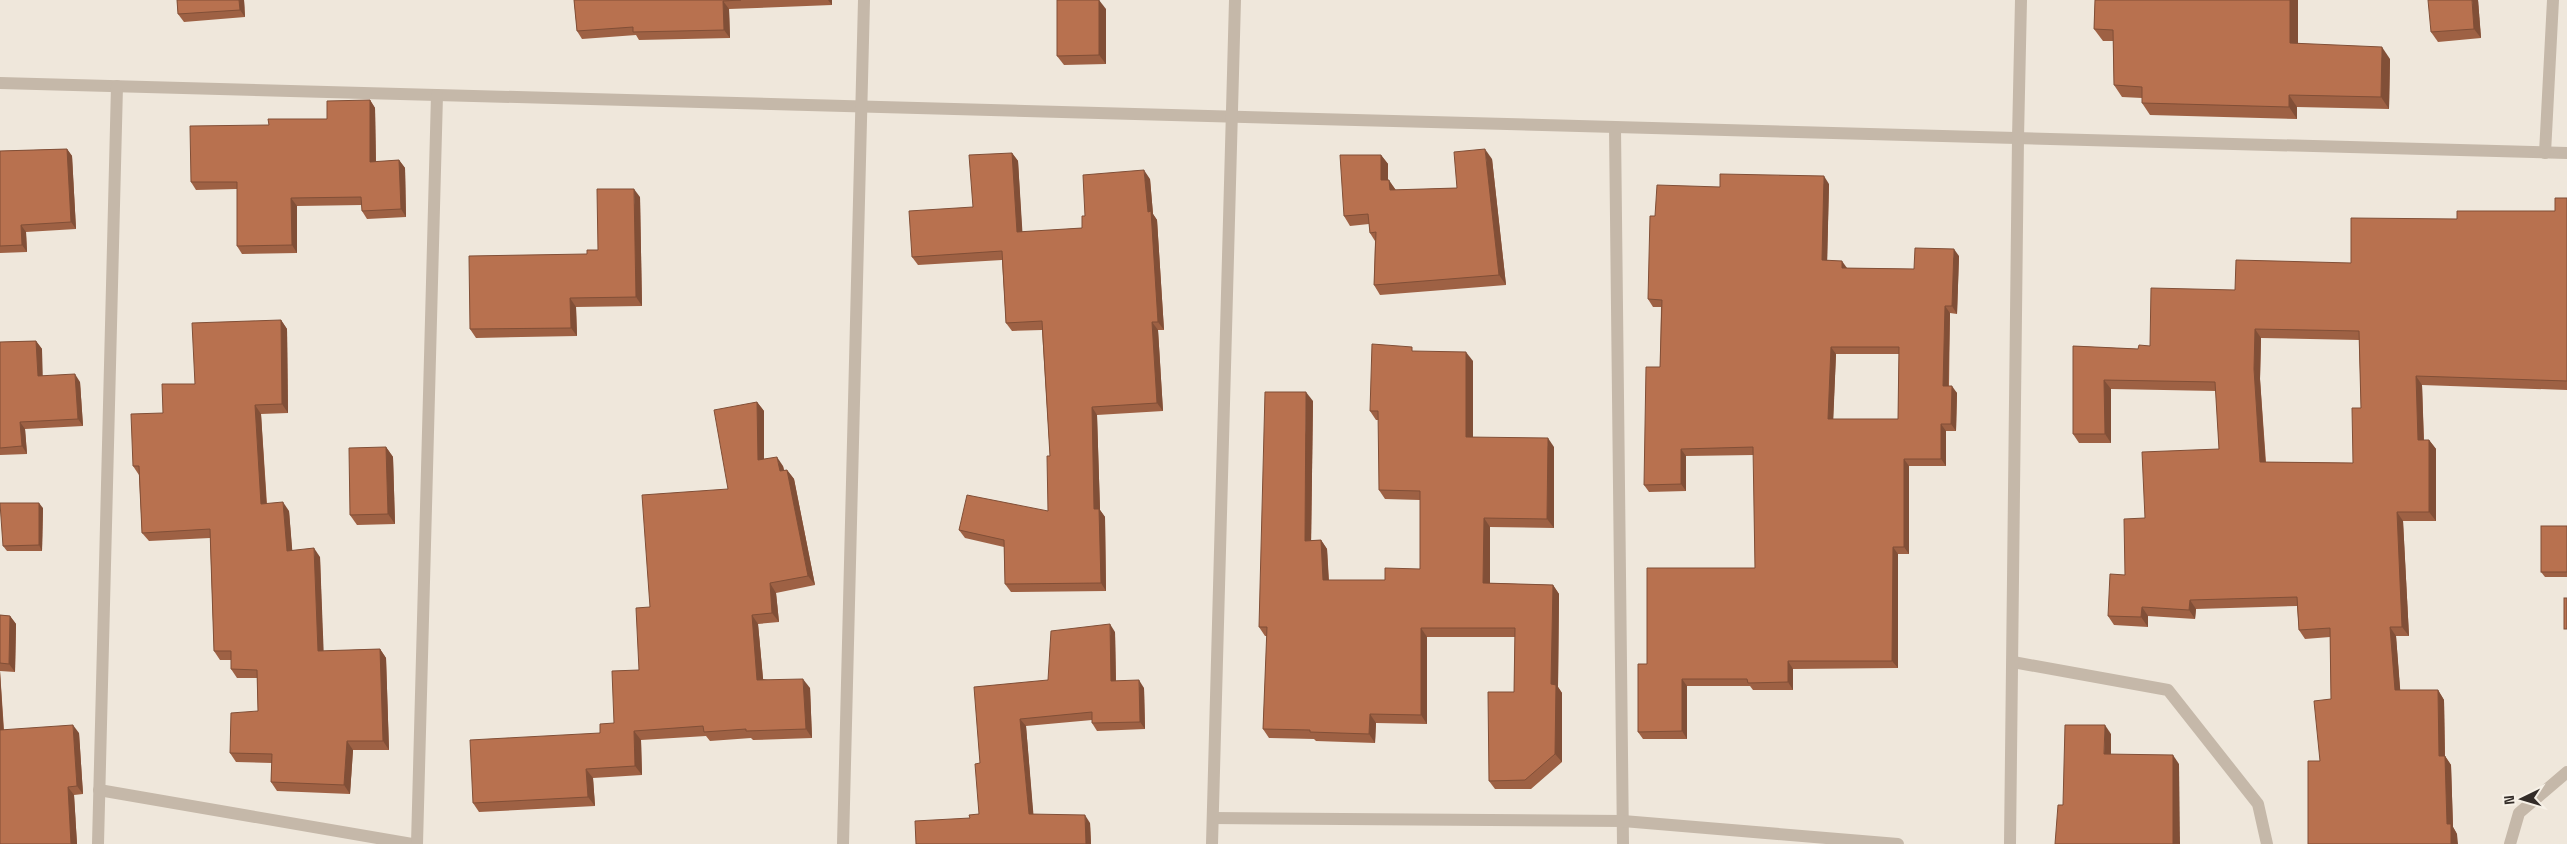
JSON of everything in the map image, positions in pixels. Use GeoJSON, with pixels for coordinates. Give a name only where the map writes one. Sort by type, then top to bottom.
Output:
{"type":"FeatureCollection","features":[{"type":"Feature","properties":{"kind":"street"},"geometry":{"type":"LineString","coordinates":[[843,844],[863,107],[864,0]]}},
{"type":"Feature","properties":{"kind":"street"},"geometry":{"type":"LineString","coordinates":[[1212,844],[1230,117],[1235,0]]}},
{"type":"Feature","properties":{"kind":"street"},"geometry":{"type":"LineString","coordinates":[[2010,844],[2021,0]]}},
{"type":"Feature","properties":{"kind":"street"},"geometry":{"type":"LineString","coordinates":[[2546,153],[2553,0]]}},
{"type":"Feature","properties":{"kind":"street"},"geometry":{"type":"LineString","coordinates":[[0,83],[2567,154]]}},
{"type":"Feature","properties":{"kind":"street"},"geometry":{"type":"LineString","coordinates":[[98,844],[117,86]]}},
{"type":"Feature","properties":{"kind":"street"},"geometry":{"type":"LineString","coordinates":[[417,844],[437,95]]}},
{"type":"Feature","properties":{"kind":"street"},"geometry":{"type":"LineString","coordinates":[[1615,128],[1623,844]]}},
{"type":"Feature","properties":{"kind":"street"},"geometry":{"type":"LineString","coordinates":[[2013,662],[2168,690],[2258,804],[2267,844]]}},
{"type":"Feature","properties":{"kind":"street"},"geometry":{"type":"LineString","coordinates":[[2510,844],[2519,813],[2567,772]]}},
{"type":"Feature","properties":{"kind":"street"},"geometry":{"type":"LineString","coordinates":[[99,790],[412,844]]}},
{"type":"Feature","properties":{"kind":"street"},"geometry":{"type":"LineString","coordinates":[[1213,818],[1623,821],[1898,844]]}},
{"type":"Feature","properties":{"kind":"building"},"geometry":{"type":"Polygon","coordinates":[[[177,0],[239,0],[240,10],[178,14],[177,0]]]}},
{"type":"Feature","properties":{"kind":"building"},"geometry":{"type":"Polygon","coordinates":[[[574,0],[741,0],[723,1],[724,30],[633,32],[633,27],[577,31],[574,0]]]}},
{"type":"Feature","properties":{"kind":"building"},"geometry":{"type":"Polygon","coordinates":[[[1057,0],[1099,0],[1099,55],[1057,56],[1057,0]]]}},
{"type":"Feature","properties":{"kind":"building"},"geometry":{"type":"Polygon","coordinates":[[[2095,0],[2290,0],[2290,43],[2382,47],[2381,97],[2289,95],[2289,107],[2142,103],[2142,87],[2114,85],[2113,30],[2094,29],[2095,0]]]}},
{"type":"Feature","properties":{"kind":"building"},"geometry":{"type":"Polygon","coordinates":[[[2428,0],[2472,0],[2474,29],[2431,32],[2428,0]]]}},
{"type":"Feature","properties":{"kind":"building"},"geometry":{"type":"Polygon","coordinates":[[[370,100],[370,162],[399,160],[401,209],[362,211],[361,197],[291,198],[292,245],[237,246],[237,182],[191,182],[190,126],[269,125],[268,119],[327,119],[327,101],[370,100]]]}},
{"type":"Feature","properties":{"kind":"building"},"geometry":{"type":"Polygon","coordinates":[[[67,149],[71,222],[21,225],[22,245],[0,246],[0,151],[67,149]]]}},
{"type":"Feature","properties":{"kind":"building"},"geometry":{"type":"Polygon","coordinates":[[[1485,149],[1499,275],[1374,285],[1376,232],[1370,233],[1368,214],[1344,216],[1340,155],[1381,155],[1381,180],[1389,180],[1390,190],[1457,188],[1454,152],[1485,149]]]}},
{"type":"Feature","properties":{"kind":"building"},"geometry":{"type":"Polygon","coordinates":[[[1012,153],[1017,232],[1082,228],[1082,216],[1085,216],[1083,175],[1144,170],[1148,212],[1151,211],[1158,322],[1152,322],[1157,403],[1092,407],[1094,509],[1099,509],[1101,583],[1005,584],[1004,540],[959,530],[967,495],[1048,511],[1047,456],[1050,456],[1042,321],[1006,323],[1002,251],[912,257],[909,211],[973,207],[969,155],[1012,153]]]}},
{"type":"Feature","properties":{"kind":"building"},"geometry":{"type":"Polygon","coordinates":[[[1720,174],[1824,176],[1822,260],[1842,261],[1842,268],[1914,269],[1915,248],[1954,249],[1952,306],[1945,306],[1943,386],[1952,386],[1951,424],[1941,424],[1941,459],[1904,459],[1904,547],[1893,547],[1892,661],[1788,661],[1788,682],[1748,683],[1747,679],[1682,679],[1682,731],[1638,732],[1638,664],[1647,664],[1647,568],[1755,568],[1753,447],[1681,449],[1681,484],[1644,485],[1646,367],[1660,367],[1662,300],[1648,299],[1650,216],[1655,216],[1657,185],[1720,187],[1720,174]],[[1831,347],[1828,419],[1898,419],[1899,347],[1831,347]]]}},
{"type":"Feature","properties":{"kind":"building"},"geometry":{"type":"Polygon","coordinates":[[[597,189],[634,189],[636,297],[570,298],[571,328],[470,329],[469,256],[587,254],[587,250],[598,250],[597,189]]]}},
{"type":"Feature","properties":{"kind":"building"},"geometry":{"type":"Polygon","coordinates":[[[2555,198],[2567,198],[2567,381],[2416,376],[2418,440],[2429,440],[2429,512],[2397,512],[2402,627],[2390,627],[2395,690],[2438,690],[2439,756],[2445,756],[2447,824],[2451,824],[2451,844],[2308,844],[2308,761],[2320,761],[2314,701],[2331,699],[2330,628],[2299,630],[2297,597],[2190,600],[2189,610],[2142,607],[2141,617],[2108,616],[2110,574],[2125,575],[2124,519],[2145,518],[2142,452],[2219,449],[2215,382],[2104,380],[2105,434],[2073,434],[2073,346],[2138,349],[2139,345],[2150,346],[2151,288],[2235,290],[2236,260],[2351,263],[2351,218],[2457,219],[2457,211],[2555,211],[2555,198]],[[2255,329],[2254,369],[2260,462],[2353,463],[2352,408],[2361,408],[2359,331],[2255,329]]]}},
{"type":"Feature","properties":{"kind":"building"},"geometry":{"type":"Polygon","coordinates":[[[281,320],[282,404],[255,405],[261,504],[283,502],[287,551],[314,548],[318,651],[380,649],[383,741],[347,741],[344,785],[271,782],[272,754],[230,753],[231,713],[258,711],[257,670],[231,669],[231,651],[214,651],[210,529],[142,533],[139,466],[133,466],[131,414],[163,413],[162,384],[195,384],[192,323],[281,320]]]}},
{"type":"Feature","properties":{"kind":"building"},"geometry":{"type":"Polygon","coordinates":[[[36,341],[38,376],[75,374],[78,419],[20,422],[22,446],[0,448],[0,342],[36,341]]]}},
{"type":"Feature","properties":{"kind":"building"},"geometry":{"type":"Polygon","coordinates":[[[1372,344],[1412,347],[1412,351],[1466,352],[1466,437],[1548,438],[1547,519],[1484,518],[1483,583],[1553,585],[1551,684],[1556,685],[1555,754],[1525,780],[1489,781],[1488,692],[1514,692],[1515,628],[1421,628],[1421,715],[1370,714],[1369,734],[1263,729],[1267,627],[1259,627],[1265,392],[1306,392],[1305,541],[1321,540],[1323,580],[1385,580],[1385,568],[1420,569],[1420,491],[1379,490],[1378,411],[1370,411],[1372,344]]]}},
{"type":"Feature","properties":{"kind":"building"},"geometry":{"type":"Polygon","coordinates":[[[757,402],[758,460],[777,457],[780,471],[787,470],[808,576],[770,583],[772,613],[752,615],[757,680],[803,679],[806,729],[746,731],[746,729],[704,732],[703,726],[634,731],[635,766],[586,769],[588,797],[473,803],[470,740],[600,733],[600,724],[614,723],[612,671],[639,670],[636,608],[650,607],[642,495],[728,489],[714,410],[757,402]]]}},
{"type":"Feature","properties":{"kind":"building"},"geometry":{"type":"Polygon","coordinates":[[[386,447],[388,514],[350,515],[349,448],[386,447]]]}},
{"type":"Feature","properties":{"kind":"building"},"geometry":{"type":"Polygon","coordinates":[[[0,503],[39,503],[39,545],[3,546],[0,503]]]}},
{"type":"Feature","properties":{"kind":"building"},"geometry":{"type":"Polygon","coordinates":[[[2541,526],[2567,526],[2567,572],[2541,572],[2541,526]]]}},
{"type":"Feature","properties":{"kind":"building"},"geometry":{"type":"Polygon","coordinates":[[[2564,598],[2567,598],[2567,629],[2564,629],[2564,598]]]}},
{"type":"Feature","properties":{"kind":"building"},"geometry":{"type":"Polygon","coordinates":[[[0,615],[10,616],[9,664],[0,663],[0,615]]]}},
{"type":"Feature","properties":{"kind":"building"},"geometry":{"type":"Polygon","coordinates":[[[1110,624],[1111,681],[1139,680],[1140,722],[1092,723],[1092,712],[1020,719],[1029,814],[1085,815],[1086,844],[916,844],[915,821],[970,818],[969,815],[979,814],[975,764],[980,763],[974,687],[1048,680],[1051,631],[1110,624]]]}},
{"type":"Feature","properties":{"kind":"building"},"geometry":{"type":"Polygon","coordinates":[[[73,725],[77,786],[68,787],[71,844],[0,844],[0,730],[73,725]]]}},
{"type":"Feature","properties":{"kind":"building"},"geometry":{"type":"Polygon","coordinates":[[[2065,725],[2105,725],[2104,754],[2173,755],[2173,844],[2055,844],[2058,805],[2063,805],[2065,725]]]}}]}
